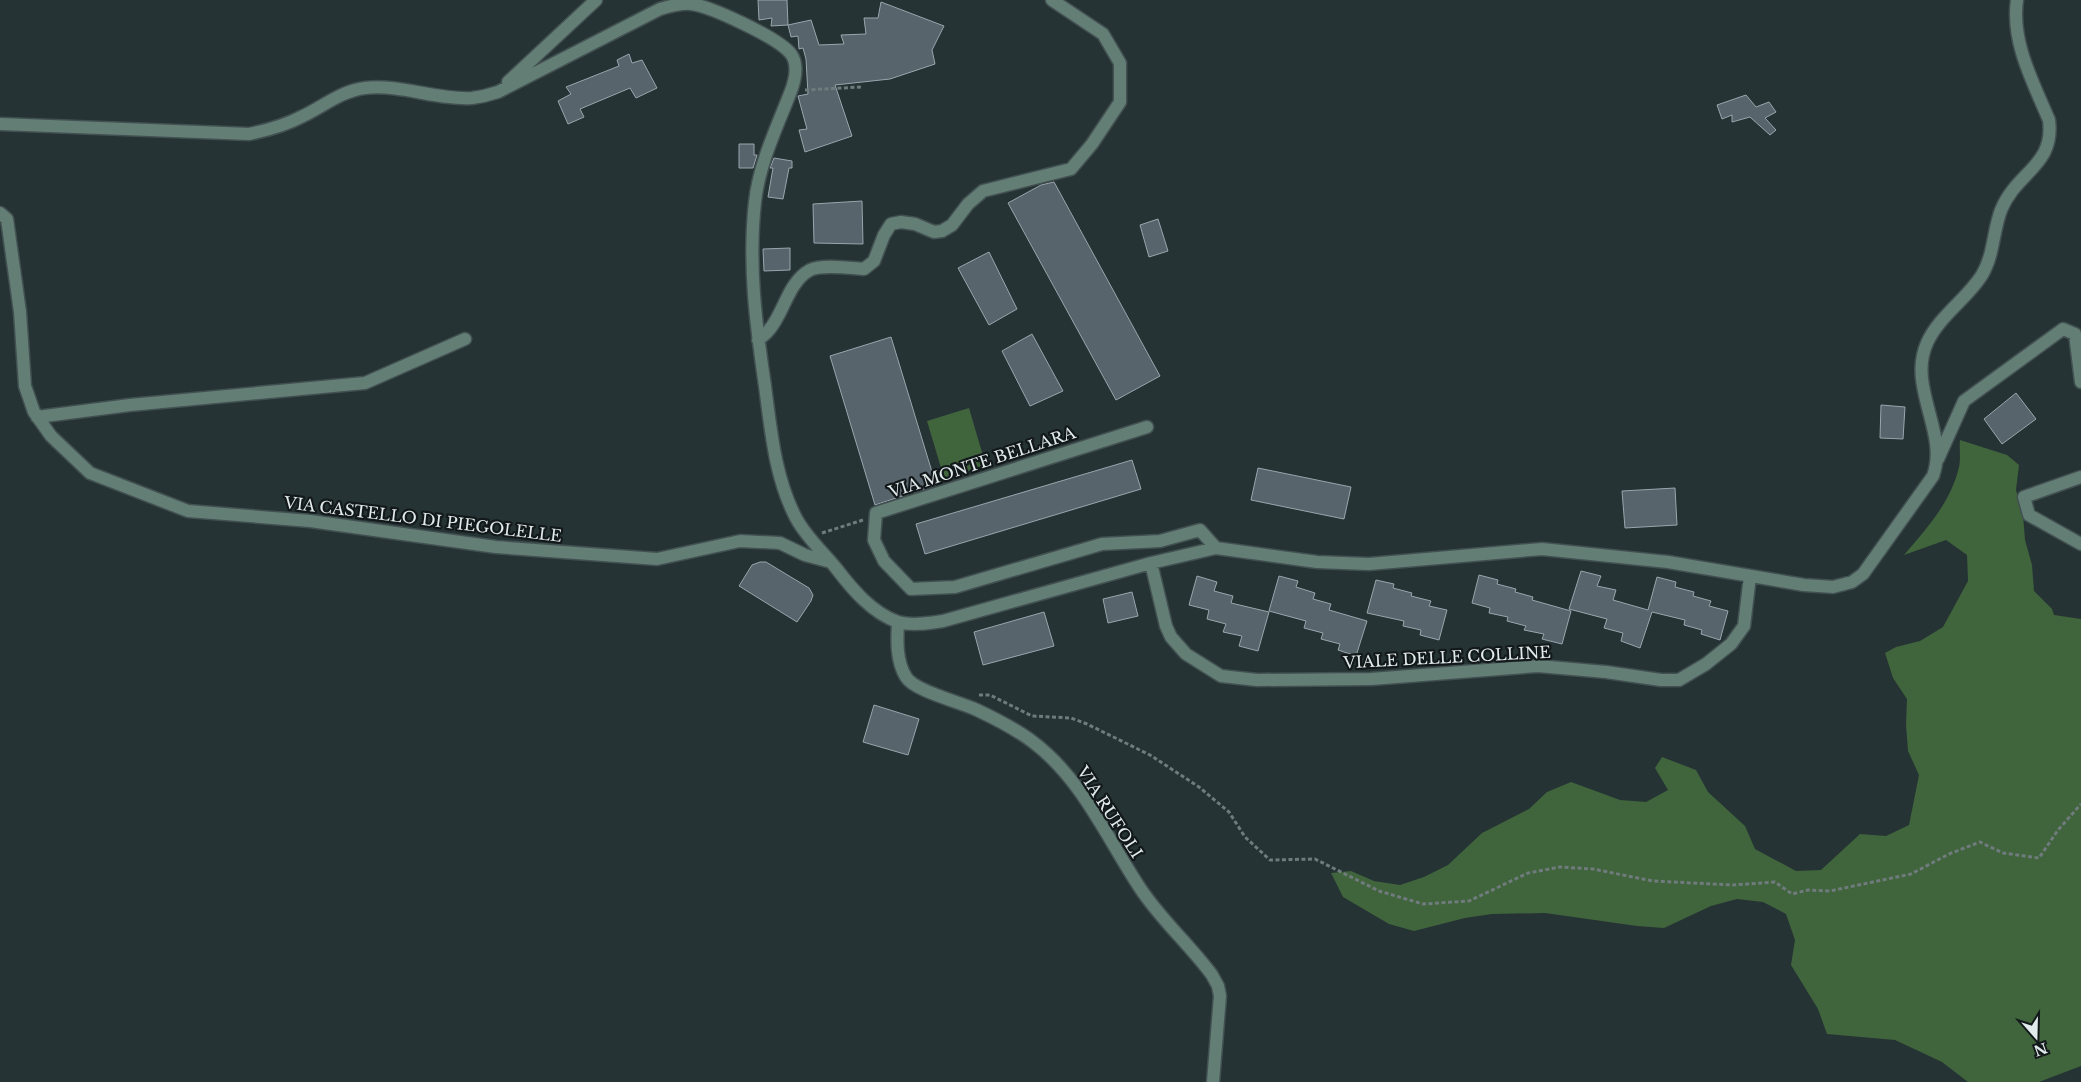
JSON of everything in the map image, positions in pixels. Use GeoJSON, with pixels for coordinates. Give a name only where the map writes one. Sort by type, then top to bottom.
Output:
{"type":"FeatureCollection","features":[{"type":"Feature","properties":{"kind":"street"},"geometry":{"type":"LineString","coordinates":[[498,92],[596,0]]}},
{"type":"Feature","properties":{"kind":"street"},"geometry":{"type":"LineString","coordinates":[[758,340],[770,329],[785,300],[802,277],[811,269],[864,269],[874,261],[884,235],[891,224],[901,222],[915,224],[934,232],[942,231],[952,225],[968,204],[983,191],[1071,169],[1092,144],[1120,102],[1120,63],[1103,34],[1052,0]]}},
{"type":"Feature","properties":{"kind":"street"},"geometry":{"type":"LineString","coordinates":[[1938,459],[1921,368],[1927,342],[1933,332],[1982,274],[1994,242],[2001,210],[2016,184],[2045,153],[2049,143],[2048,120],[2018,38],[2015,14],[2017,0]]}},
{"type":"Feature","properties":{"kind":"street"},"geometry":{"type":"LineString","coordinates":[[0,124],[250,134],[275,129],[305,116],[335,97],[365,88],[383,88],[460,98],[479,97],[498,92],[660,9],[688,4],[697,5],[769,37],[791,53],[795,62],[796,76],[758,180],[752,254],[753,292],[758,340],[777,465],[796,517],[809,537],[855,593],[880,612],[898,622],[920,624],[943,621],[1151,563],[1216,548],[1317,562],[1369,564],[1542,548],[1668,562],[1804,585],[1833,587],[1852,582],[1863,574],[1928,485],[1964,402],[2063,329],[2076,334],[2081,382]]}},
{"type":"Feature","properties":{"kind":"street","name":"VIA CASTELLO DI PIEGOLELLE"},"geometry":{"type":"LineString","coordinates":[[0,213],[8,219],[20,312],[25,386],[37,417],[51,436],[90,473],[188,510],[310,521],[496,547],[657,559],[740,541],[780,544],[805,555],[831,562]]}},
{"type":"Feature","properties":{"kind":"street"},"geometry":{"type":"LineString","coordinates":[[37,417],[130,405],[365,383],[465,339]]}},
{"type":"Feature","properties":{"kind":"street","name":"VIA MONTE BELLARA"},"geometry":{"type":"LineString","coordinates":[[1147,427],[876,513],[874,540],[884,560],[911,589],[955,587],[1102,544],[1160,542],[1200,530],[1216,548]]}},
{"type":"Feature","properties":{"kind":"street"},"geometry":{"type":"LineString","coordinates":[[2081,477],[2024,497],[2029,515],[2081,544]]}},
{"type":"Feature","properties":{"kind":"street","name":"VIALE DELLE COLLINE"},"geometry":{"type":"LineString","coordinates":[[1151,563],[1166,626],[1171,636],[1186,654],[1221,676],[1256,680],[1371,679],[1538,666],[1606,672],[1661,680],[1678,680],[1706,664],[1731,644],[1744,626],[1750,576]]}},
{"type":"Feature","properties":{"kind":"street","name":"VIA RUFOLI"},"geometry":{"type":"LineString","coordinates":[[898,622],[896,645],[906,677],[914,685],[977,710],[1009,726],[1033,742],[1055,761],[1083,796],[1140,889],[1212,976],[1218,986],[1220,996],[1213,1082]]}},
{"type":"Feature","properties":{"kind":"path"},"geometry":{"type":"LineString","coordinates":[[792,91],[861,87]]}},
{"type":"Feature","properties":{"kind":"path"},"geometry":{"type":"LineString","coordinates":[[809,537],[876,516]]}},
{"type":"Feature","properties":{"kind":"path"},"geometry":{"type":"LineString","coordinates":[[971,695],[990,695],[1032,716],[1071,718],[1150,755],[1199,787],[1229,812],[1245,837],[1270,860],[1315,859],[1379,891],[1423,904],[1470,901],[1528,873],[1560,867],[1593,869],[1653,882],[1732,885],[1775,882],[1792,894],[1808,890],[1830,891],[1911,874],[1949,854],[1980,842],[2003,853],[2039,858],[2058,830],[2081,804]]}},
{"type":"Feature","properties":{"kind":"green space"},"geometry":{"type":"Polygon","coordinates":[[[969,408],[986,466],[944,478],[927,421],[969,408]]]}},
{"type":"Feature","properties":{"kind":"green space"},"geometry":{"type":"Polygon","coordinates":[[[1960,440],[2007,455],[2019,465],[2016,490],[2023,515],[2025,540],[2032,565],[2034,591],[2052,609],[2054,615],[2081,619],[2081,1066],[2039,1082],[1968,1082],[1942,1062],[1895,1040],[1827,1034],[1818,1009],[1791,965],[1795,940],[1786,914],[1763,902],[1737,899],[1711,906],[1664,928],[1545,913],[1492,914],[1465,918],[1414,931],[1389,924],[1343,897],[1331,873],[1351,871],[1374,881],[1400,885],[1424,877],[1448,865],[1482,833],[1529,809],[1547,792],[1571,782],[1620,800],[1646,802],[1668,790],[1655,768],[1662,757],[1696,770],[1708,792],[1745,826],[1755,849],[1796,871],[1821,870],[1860,834],[1886,836],[1909,825],[1919,775],[1908,751],[1907,699],[1893,678],[1885,653],[1896,647],[1920,641],[1943,627],[1968,581],[1967,555],[1946,540],[1904,555],[1937,514],[1950,492],[1959,467],[1960,440]]]}},
{"type":"Feature","properties":{"kind":"building"},"geometry":{"type":"Polygon","coordinates":[[[758,0],[787,0],[788,25],[771,26],[772,18],[759,20],[758,0]]]}},
{"type":"Feature","properties":{"kind":"building"},"geometry":{"type":"Polygon","coordinates":[[[881,2],[944,26],[932,50],[935,64],[890,79],[835,85],[852,136],[805,152],[799,130],[807,129],[798,96],[808,94],[806,59],[803,48],[799,49],[798,36],[791,37],[788,25],[811,20],[819,45],[844,44],[841,35],[866,34],[864,18],[878,18],[881,2]]]}},
{"type":"Feature","properties":{"kind":"building"},"geometry":{"type":"Polygon","coordinates":[[[629,54],[632,63],[642,60],[657,88],[636,98],[630,88],[580,109],[584,117],[568,124],[558,101],[571,94],[566,87],[619,66],[617,60],[629,54]]]}},
{"type":"Feature","properties":{"kind":"building"},"geometry":{"type":"Polygon","coordinates":[[[1746,95],[1756,107],[1769,102],[1776,112],[1765,118],[1776,130],[1770,135],[1750,117],[1732,122],[1732,115],[1722,119],[1717,105],[1746,95]]]}},
{"type":"Feature","properties":{"kind":"building"},"geometry":{"type":"Polygon","coordinates":[[[739,144],[754,144],[754,155],[757,155],[753,168],[739,168],[739,144]]]}},
{"type":"Feature","properties":{"kind":"building"},"geometry":{"type":"Polygon","coordinates":[[[774,158],[792,161],[792,168],[789,168],[783,199],[768,197],[773,168],[770,168],[774,158]]]}},
{"type":"Feature","properties":{"kind":"building"},"geometry":{"type":"Polygon","coordinates":[[[1054,182],[1160,376],[1116,400],[1008,203],[1041,185],[1054,182]]]}},
{"type":"Feature","properties":{"kind":"building"},"geometry":{"type":"Polygon","coordinates":[[[862,201],[863,244],[814,243],[813,204],[862,201]]]}},
{"type":"Feature","properties":{"kind":"building"},"geometry":{"type":"Polygon","coordinates":[[[1158,219],[1168,251],[1149,257],[1140,225],[1158,219]]]}},
{"type":"Feature","properties":{"kind":"building"},"geometry":{"type":"Polygon","coordinates":[[[790,248],[790,270],[764,271],[763,249],[790,248]]]}},
{"type":"Feature","properties":{"kind":"building"},"geometry":{"type":"Polygon","coordinates":[[[989,252],[1017,309],[989,325],[958,268],[989,252]]]}},
{"type":"Feature","properties":{"kind":"building"},"geometry":{"type":"Polygon","coordinates":[[[1032,334],[1063,391],[1030,406],[1002,351],[1032,334]]]}},
{"type":"Feature","properties":{"kind":"building"},"geometry":{"type":"Polygon","coordinates":[[[891,337],[936,485],[875,505],[830,356],[891,337]]]}},
{"type":"Feature","properties":{"kind":"building"},"geometry":{"type":"Polygon","coordinates":[[[2016,393],[2036,419],[2002,444],[1984,419],[2016,393]]]}},
{"type":"Feature","properties":{"kind":"building"},"geometry":{"type":"Polygon","coordinates":[[[1881,405],[1905,407],[1903,439],[1880,438],[1881,405]]]}},
{"type":"Feature","properties":{"kind":"building"},"geometry":{"type":"Polygon","coordinates":[[[1132,460],[1141,489],[925,554],[916,524],[1132,460]]]}},
{"type":"Feature","properties":{"kind":"building"},"geometry":{"type":"Polygon","coordinates":[[[1258,468],[1351,487],[1344,519],[1251,500],[1258,468]]]}},
{"type":"Feature","properties":{"kind":"building"},"geometry":{"type":"Polygon","coordinates":[[[1675,488],[1677,525],[1625,528],[1622,491],[1675,488]]]}},
{"type":"Feature","properties":{"kind":"building"},"geometry":{"type":"Polygon","coordinates":[[[766,562],[809,588],[813,595],[811,601],[797,622],[739,586],[752,565],[766,562]]]}},
{"type":"Feature","properties":{"kind":"building"},"geometry":{"type":"Polygon","coordinates":[[[1581,571],[1601,576],[1597,586],[1616,590],[1613,600],[1648,610],[1657,577],[1676,582],[1675,587],[1694,592],[1693,596],[1711,601],[1709,606],[1728,611],[1720,640],[1701,634],[1702,630],[1684,625],[1685,620],[1652,612],[1640,648],[1621,641],[1623,633],[1604,628],[1607,619],[1569,609],[1581,571]]]}},
{"type":"Feature","properties":{"kind":"building"},"geometry":{"type":"Polygon","coordinates":[[[1479,575],[1498,580],[1497,584],[1516,589],[1515,592],[1533,597],[1532,600],[1571,611],[1562,644],[1542,639],[1544,634],[1524,630],[1526,626],[1507,621],[1508,617],[1489,613],[1490,608],[1472,603],[1479,575]]]}},
{"type":"Feature","properties":{"kind":"building"},"geometry":{"type":"Polygon","coordinates":[[[1197,576],[1217,582],[1214,591],[1233,596],[1231,603],[1269,612],[1258,651],[1239,646],[1242,636],[1223,632],[1226,624],[1207,619],[1209,610],[1189,605],[1197,576]]]}},
{"type":"Feature","properties":{"kind":"building"},"geometry":{"type":"Polygon","coordinates":[[[1279,576],[1298,581],[1296,587],[1315,593],[1313,599],[1331,604],[1329,610],[1367,621],[1356,656],[1338,650],[1340,644],[1321,639],[1323,633],[1304,628],[1306,621],[1269,611],[1279,576]]]}},
{"type":"Feature","properties":{"kind":"building"},"geometry":{"type":"Polygon","coordinates":[[[1376,580],[1394,584],[1393,588],[1412,593],[1411,596],[1431,601],[1429,606],[1447,610],[1439,640],[1420,635],[1421,630],[1403,626],[1404,621],[1367,613],[1376,580]]]}},
{"type":"Feature","properties":{"kind":"building"},"geometry":{"type":"Polygon","coordinates":[[[1132,592],[1138,616],[1108,623],[1103,599],[1132,592]]]}},
{"type":"Feature","properties":{"kind":"building"},"geometry":{"type":"Polygon","coordinates":[[[1044,612],[1054,646],[983,665],[974,632],[1044,612]]]}},
{"type":"Feature","properties":{"kind":"building"},"geometry":{"type":"Polygon","coordinates":[[[874,705],[919,719],[908,755],[863,742],[874,705]]]}}]}
